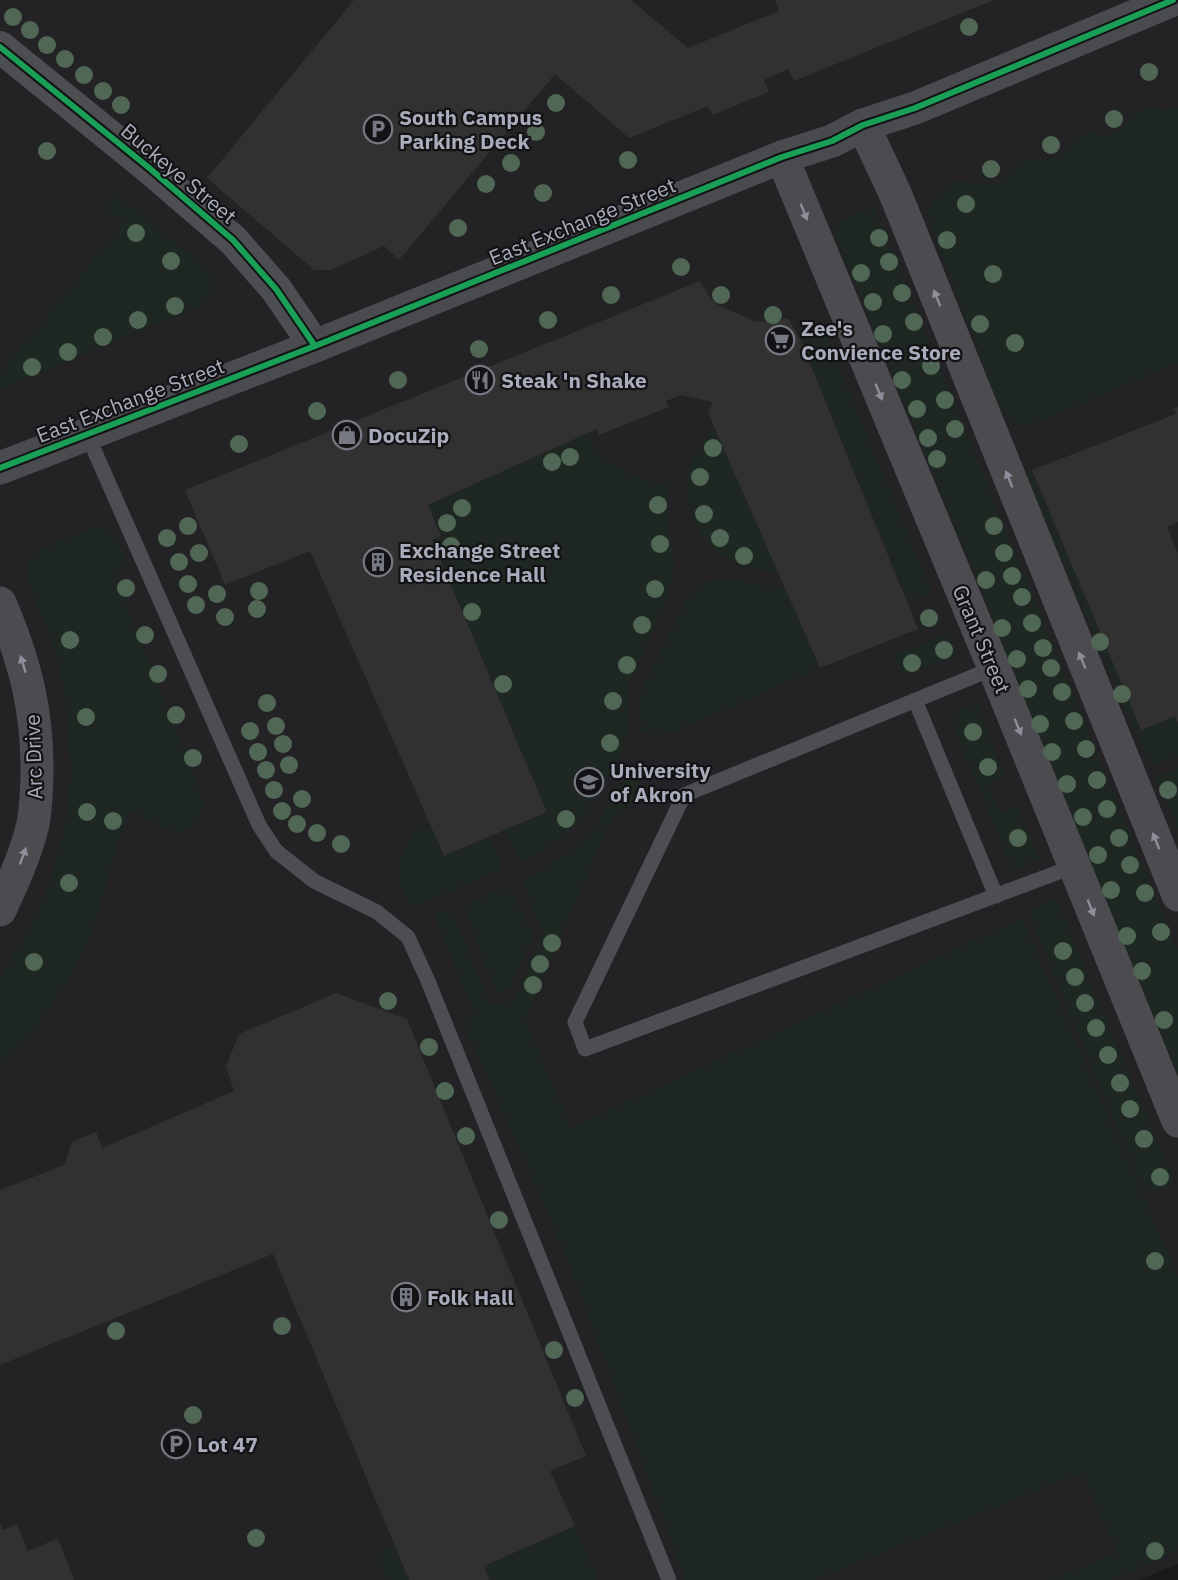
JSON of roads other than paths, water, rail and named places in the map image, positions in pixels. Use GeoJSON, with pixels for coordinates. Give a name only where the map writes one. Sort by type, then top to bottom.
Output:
{"type":"FeatureCollection","features":[{"type":"Feature","properties":{"kind":"main road","name":"East Exchange Street"},"geometry":{"type":"LineString","coordinates":[[0,468],[315,346],[782,157],[832,141],[863,125],[915,108],[1173,0]]}},
{"type":"Feature","properties":{"kind":"main road"},"geometry":{"type":"LineString","coordinates":[[863,125],[895,193],[1178,895]]}},
{"type":"Feature","properties":{"kind":"main road","name":"Grant Street"},"geometry":{"type":"LineString","coordinates":[[782,157],[994,668],[1178,1121]]}},
{"type":"Feature","properties":{"kind":"main road","name":"Arc Drive"},"geometry":{"type":"LineString","coordinates":[[0,603],[28,678],[37,758],[33,827],[17,873],[0,910]]}},
{"type":"Feature","properties":{"kind":"street","name":"Buckeye Street"},"geometry":{"type":"LineString","coordinates":[[0,47],[148,167],[233,240],[276,289],[315,346]]}},
{"type":"Feature","properties":{"kind":"lane"},"geometry":{"type":"LineString","coordinates":[[87,434],[259,825],[276,851],[314,881],[377,912],[408,937],[428,981],[669,1580]]}},
{"type":"Feature","properties":{"kind":"lane"},"geometry":{"type":"LineString","coordinates":[[994,668],[684,795],[575,1022],[585,1049],[1074,866]]}},
{"type":"Feature","properties":{"kind":"lane"},"geometry":{"type":"LineString","coordinates":[[915,700],[996,896]]}},
{"type":"Feature","properties":{"kind":"place","name":"South Campus Parking Deck"},"geometry":{"type":"Point","coordinates":[378,129]}},
{"type":"Feature","properties":{"kind":"place","name":"Zee's Convience Store"},"geometry":{"type":"Point","coordinates":[780,340]}},
{"type":"Feature","properties":{"kind":"place","name":"Steak 'n Shake"},"geometry":{"type":"Point","coordinates":[480,380]}},
{"type":"Feature","properties":{"kind":"place","name":"DocuZip"},"geometry":{"type":"Point","coordinates":[347,435]}},
{"type":"Feature","properties":{"kind":"place","name":"Exchange Street Residence Hall"},"geometry":{"type":"Point","coordinates":[378,562]}},
{"type":"Feature","properties":{"kind":"place","name":"University of Akron"},"geometry":{"type":"Point","coordinates":[589,782]}},
{"type":"Feature","properties":{"kind":"place","name":"Folk Hall"},"geometry":{"type":"Point","coordinates":[406,1297]}},
{"type":"Feature","properties":{"kind":"place","name":"Lot 47"},"geometry":{"type":"Point","coordinates":[176,1444]}}]}
